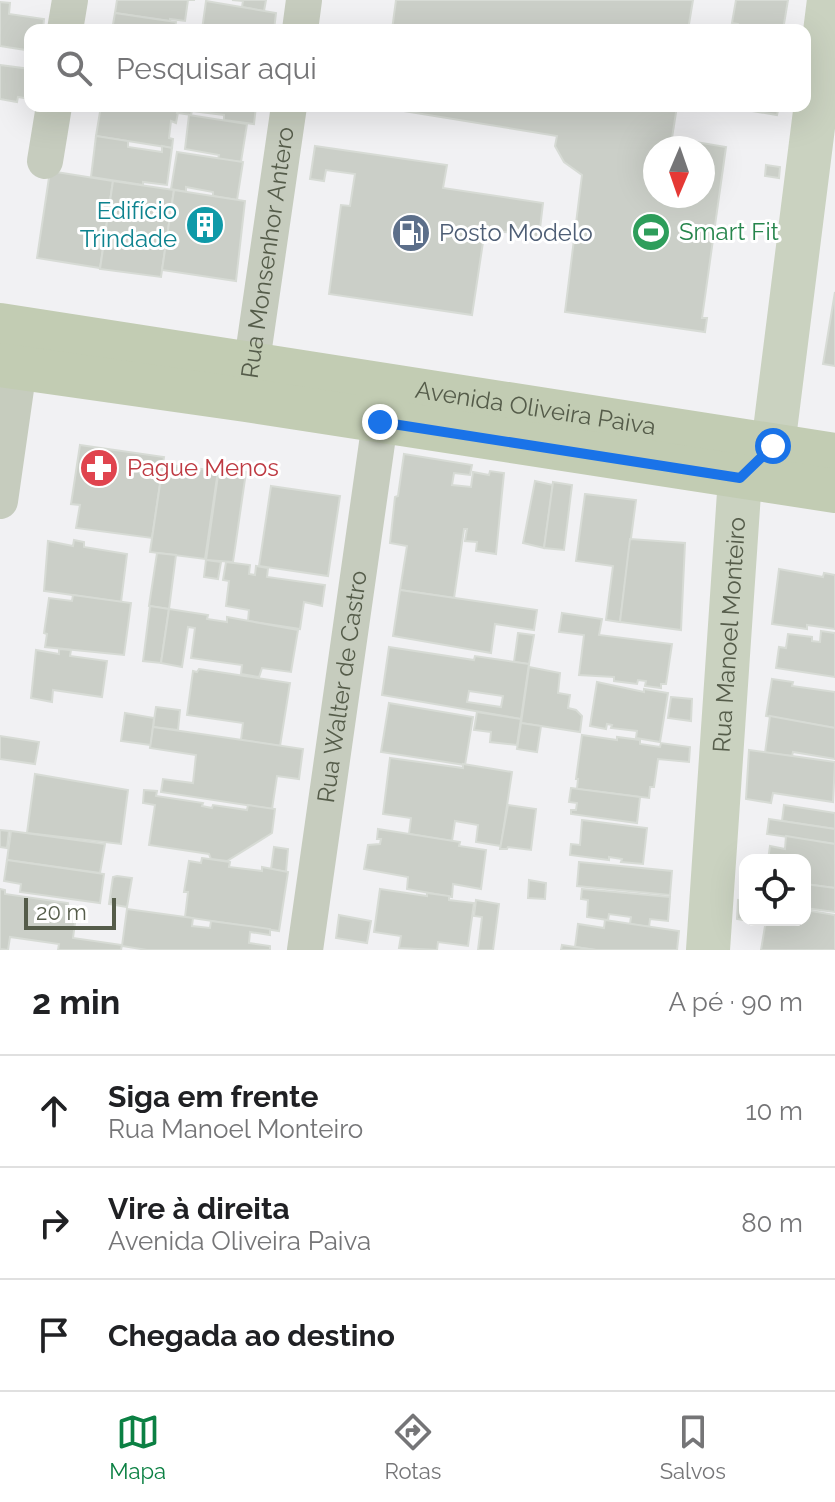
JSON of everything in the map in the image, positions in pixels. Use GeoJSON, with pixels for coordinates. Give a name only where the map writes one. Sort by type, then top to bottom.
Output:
{"type":"FeatureCollection","features":[{"type":"Feature","properties":{"kind":"main road","name":"Avenida Oliveira Paiva"},"geometry":{"type":"LineString","coordinates":[[0,325],[249,382],[380,422],[835,491]]}},
{"type":"Feature","properties":{"kind":"main road","name":"Avenida Oliveira Paiva"},"geometry":{"type":"LineString","coordinates":[[10,366],[249,382],[835,455]]}},
{"type":"Feature","properties":{"kind":"street"},"geometry":{"type":"LineString","coordinates":[[66,24],[70,0]]}},
{"type":"Feature","properties":{"kind":"street"},"geometry":{"type":"LineString","coordinates":[[301,24],[304,0]]}},
{"type":"Feature","properties":{"kind":"street"},"geometry":{"type":"LineString","coordinates":[[740,478],[773,446],[829,0]]}},
{"type":"Feature","properties":{"kind":"street"},"geometry":{"type":"LineString","coordinates":[[45,161],[53,112]]}},
{"type":"Feature","properties":{"kind":"street","name":"Rua Monsenhor Antero"},"geometry":{"type":"LineString","coordinates":[[249,382],[288,112]]}},
{"type":"Feature","properties":{"kind":"street"},"geometry":{"type":"LineString","coordinates":[[0,501],[10,366]]}},
{"type":"Feature","properties":{"kind":"street","name":"Rua Walter de Castro"},"geometry":{"type":"LineString","coordinates":[[305,950],[380,422]]}},
{"type":"Feature","properties":{"kind":"street","name":"Rua Manoel Monteiro"},"geometry":{"type":"LineString","coordinates":[[708,950],[740,478]]}},
{"type":"Feature","properties":{"kind":"building"},"geometry":{"type":"Polygon","coordinates":[[[117,0],[188,0],[185,21],[115,13],[117,0]]]}},
{"type":"Feature","properties":{"kind":"building"},"geometry":{"type":"Polygon","coordinates":[[[232,0],[266,0],[264,11],[242,7],[243,1],[232,0]]]}},
{"type":"Feature","properties":{"kind":"building"},"geometry":{"type":"Polygon","coordinates":[[[396,0],[693,0],[689,24],[393,24],[396,0]]]}},
{"type":"Feature","properties":{"kind":"building"},"geometry":{"type":"Polygon","coordinates":[[[736,0],[788,0],[784,24],[732,23],[736,0]]]}},
{"type":"Feature","properties":{"kind":"building"},"geometry":{"type":"Polygon","coordinates":[[[206,1],[276,13],[275,24],[203,24],[206,1]]]}},
{"type":"Feature","properties":{"kind":"building"},"geometry":{"type":"Polygon","coordinates":[[[0,2],[10,3],[9,14],[44,19],[44,24],[24,24],[24,50],[0,46],[0,2]]]}},
{"type":"Feature","properties":{"kind":"building"},"geometry":{"type":"Polygon","coordinates":[[[115,13],[176,22],[176,24],[113,24],[115,13]]]}},
{"type":"Feature","properties":{"kind":"building"},"geometry":{"type":"Polygon","coordinates":[[[0,65],[24,68],[24,98],[18,97],[17,102],[0,99],[0,65]]]}},
{"type":"Feature","properties":{"kind":"building"},"geometry":{"type":"Polygon","coordinates":[[[100,112],[178,112],[176,123],[171,121],[169,138],[173,139],[172,148],[96,136],[100,112]]]}},
{"type":"Feature","properties":{"kind":"building"},"geometry":{"type":"Polygon","coordinates":[[[200,112],[255,112],[254,124],[224,120],[224,115],[200,112]]]}},
{"type":"Feature","properties":{"kind":"building"},"geometry":{"type":"Polygon","coordinates":[[[410,112],[676,112],[672,136],[643,136],[643,208],[715,208],[715,145],[726,147],[702,318],[707,318],[705,332],[565,312],[582,175],[564,162],[555,146],[557,136],[410,112]]]}},
{"type":"Feature","properties":{"kind":"building"},"geometry":{"type":"Polygon","coordinates":[[[189,115],[247,124],[241,162],[185,149],[189,115]]]}},
{"type":"Feature","properties":{"kind":"building"},"geometry":{"type":"Polygon","coordinates":[[[96,136],[128,141],[128,147],[162,152],[162,146],[172,148],[167,185],[143,182],[143,185],[91,177],[96,136]]]}},
{"type":"Feature","properties":{"kind":"building","name":"Posto Modelo"},"geometry":{"type":"Polygon","coordinates":[[[315,146],[447,165],[443,188],[543,203],[539,237],[485,229],[472,315],[329,294],[341,205],[350,206],[355,174],[326,170],[324,181],[310,179],[315,146]]]}},
{"type":"Feature","properties":{"kind":"building"},"geometry":{"type":"Polygon","coordinates":[[[177,152],[243,162],[237,200],[186,187],[186,192],[171,189],[177,152]]]}},
{"type":"Feature","properties":{"kind":"building"},"geometry":{"type":"Polygon","coordinates":[[[766,165],[780,167],[779,178],[765,176],[766,165]]]}},
{"type":"Feature","properties":{"kind":"building"},"geometry":{"type":"Polygon","coordinates":[[[50,171],[113,181],[100,268],[37,258],[50,171]]]}},
{"type":"Feature","properties":{"kind":"building"},"geometry":{"type":"Polygon","coordinates":[[[113,181],[174,190],[161,277],[100,269],[113,181]]]}},
{"type":"Feature","properties":{"kind":"building","name":"Edifício Trindade"},"geometry":{"type":"Polygon","coordinates":[[[174,190],[245,201],[236,281],[162,270],[174,190]]]}},
{"type":"Feature","properties":{"kind":"building"},"geometry":{"type":"Polygon","coordinates":[[[835,292],[835,366],[823,364],[835,292]]]}},
{"type":"Feature","properties":{"kind":"building"},"geometry":{"type":"Polygon","coordinates":[[[80,445],[164,457],[152,538],[76,528],[80,505],[71,504],[80,445]]]}},
{"type":"Feature","properties":{"kind":"building"},"geometry":{"type":"Polygon","coordinates":[[[404,454],[472,465],[470,475],[454,473],[452,485],[471,487],[473,472],[489,475],[490,471],[504,473],[496,554],[476,551],[477,542],[465,541],[467,529],[464,529],[454,598],[400,590],[407,546],[390,543],[404,454]]]}},
{"type":"Feature","properties":{"kind":"building"},"geometry":{"type":"Polygon","coordinates":[[[163,464],[218,471],[205,559],[150,552],[163,464]]]}},
{"type":"Feature","properties":{"kind":"building"},"geometry":{"type":"Polygon","coordinates":[[[219,468],[246,472],[233,562],[206,560],[219,468]]]}},
{"type":"Feature","properties":{"kind":"building"},"geometry":{"type":"Polygon","coordinates":[[[535,481],[553,485],[544,548],[523,543],[535,481]]]}},
{"type":"Feature","properties":{"kind":"building"},"geometry":{"type":"Polygon","coordinates":[[[553,482],[572,485],[564,550],[544,548],[553,482]]]}},
{"type":"Feature","properties":{"kind":"building"},"geometry":{"type":"Polygon","coordinates":[[[271,486],[340,496],[328,576],[259,566],[271,486]]]}},
{"type":"Feature","properties":{"kind":"building"},"geometry":{"type":"Polygon","coordinates":[[[585,494],[636,500],[620,622],[606,620],[613,566],[576,561],[585,494]]]}},
{"type":"Feature","properties":{"kind":"building"},"geometry":{"type":"Polygon","coordinates":[[[630,539],[685,543],[681,630],[620,622],[630,539]]]}},
{"type":"Feature","properties":{"kind":"building"},"geometry":{"type":"Polygon","coordinates":[[[74,540],[84,542],[84,547],[127,554],[121,602],[44,591],[48,541],[73,546],[74,540]]]}},
{"type":"Feature","properties":{"kind":"building"},"geometry":{"type":"Polygon","coordinates":[[[157,553],[176,555],[169,609],[149,606],[157,553]]]}},
{"type":"Feature","properties":{"kind":"building"},"geometry":{"type":"Polygon","coordinates":[[[206,560],[221,562],[218,579],[204,577],[206,560]]]}},
{"type":"Feature","properties":{"kind":"building"},"geometry":{"type":"Polygon","coordinates":[[[226,562],[250,565],[249,574],[255,575],[256,566],[268,568],[267,577],[325,585],[322,606],[304,602],[300,629],[248,621],[249,610],[226,606],[229,581],[223,580],[226,562]]]}},
{"type":"Feature","properties":{"kind":"building"},"geometry":{"type":"Polygon","coordinates":[[[779,569],[823,577],[824,573],[835,575],[835,629],[772,624],[779,569]]]}},
{"type":"Feature","properties":{"kind":"building"},"geometry":{"type":"Polygon","coordinates":[[[400,590],[537,610],[534,630],[495,624],[491,653],[393,636],[400,590]]]}},
{"type":"Feature","properties":{"kind":"building"},"geometry":{"type":"Polygon","coordinates":[[[73,595],[131,603],[124,655],[45,647],[49,598],[72,601],[73,595]]]}},
{"type":"Feature","properties":{"kind":"building"},"geometry":{"type":"Polygon","coordinates":[[[150,606],[169,609],[161,663],[143,661],[150,606]]]}},
{"type":"Feature","properties":{"kind":"building"},"geometry":{"type":"Polygon","coordinates":[[[169,609],[208,615],[207,619],[227,622],[227,617],[298,630],[291,672],[262,668],[259,677],[241,674],[242,665],[191,658],[195,628],[188,627],[182,667],[161,663],[169,609]]]}},
{"type":"Feature","properties":{"kind":"building"},"geometry":{"type":"Polygon","coordinates":[[[562,613],[602,619],[599,635],[672,644],[666,684],[661,684],[661,688],[645,686],[646,681],[638,680],[637,684],[614,681],[614,677],[579,675],[584,635],[559,632],[562,613]]]}},
{"type":"Feature","properties":{"kind":"building"},"geometry":{"type":"Polygon","coordinates":[[[821,631],[835,633],[835,677],[776,668],[779,647],[786,648],[788,634],[812,637],[812,641],[820,642],[821,631]]]}},
{"type":"Feature","properties":{"kind":"building"},"geometry":{"type":"Polygon","coordinates":[[[518,633],[534,635],[529,664],[514,662],[518,633]]]}},
{"type":"Feature","properties":{"kind":"building"},"geometry":{"type":"Polygon","coordinates":[[[389,647],[474,660],[475,656],[529,664],[521,719],[382,695],[389,647]],[[469,691],[467,702],[501,707],[503,696],[469,691]]]}},
{"type":"Feature","properties":{"kind":"building"},"geometry":{"type":"Polygon","coordinates":[[[59,649],[71,650],[70,656],[107,661],[102,697],[53,690],[52,702],[31,698],[36,650],[59,654],[59,649]]]}},
{"type":"Feature","properties":{"kind":"building"},"geometry":{"type":"Polygon","coordinates":[[[529,667],[560,673],[558,693],[570,695],[568,708],[582,716],[580,732],[521,723],[529,667]]]}},
{"type":"Feature","properties":{"kind":"building"},"geometry":{"type":"Polygon","coordinates":[[[199,669],[290,683],[280,746],[241,740],[243,723],[187,715],[193,671],[199,669]]]}},
{"type":"Feature","properties":{"kind":"building"},"geometry":{"type":"Polygon","coordinates":[[[772,679],[793,682],[792,686],[835,692],[835,728],[766,716],[772,679]]]}},
{"type":"Feature","properties":{"kind":"building"},"geometry":{"type":"Polygon","coordinates":[[[597,682],[644,692],[644,689],[668,693],[660,742],[636,738],[637,731],[611,728],[612,725],[607,724],[606,729],[590,726],[597,682]]]}},
{"type":"Feature","properties":{"kind":"building"},"geometry":{"type":"Polygon","coordinates":[[[671,697],[692,699],[691,721],[668,718],[671,697]]]}},
{"type":"Feature","properties":{"kind":"building"},"geometry":{"type":"Polygon","coordinates":[[[389,703],[473,717],[465,765],[381,752],[389,703]]]}},
{"type":"Feature","properties":{"kind":"building"},"geometry":{"type":"Polygon","coordinates":[[[156,707],[180,710],[178,730],[153,727],[156,707]]]}},
{"type":"Feature","properties":{"kind":"building"},"geometry":{"type":"Polygon","coordinates":[[[477,712],[521,719],[517,745],[490,742],[491,732],[474,730],[477,712]]]}},
{"type":"Feature","properties":{"kind":"building"},"geometry":{"type":"Polygon","coordinates":[[[125,713],[154,718],[151,745],[121,741],[125,713]]]}},
{"type":"Feature","properties":{"kind":"building"},"geometry":{"type":"Polygon","coordinates":[[[770,716],[835,728],[835,759],[793,752],[792,756],[765,753],[770,716]]]}},
{"type":"Feature","properties":{"kind":"building"},"geometry":{"type":"Polygon","coordinates":[[[521,723],[541,726],[537,752],[517,749],[521,723]]]}},
{"type":"Feature","properties":{"kind":"building"},"geometry":{"type":"Polygon","coordinates":[[[153,727],[303,749],[299,779],[277,776],[272,809],[161,792],[163,779],[193,783],[196,755],[150,748],[153,727]]]}},
{"type":"Feature","properties":{"kind":"building"},"geometry":{"type":"Polygon","coordinates":[[[582,735],[640,740],[640,744],[660,747],[661,743],[690,747],[689,762],[658,759],[649,798],[577,789],[582,735]]]}},
{"type":"Feature","properties":{"kind":"building"},"geometry":{"type":"Polygon","coordinates":[[[0,736],[39,742],[35,764],[0,759],[0,736]]]}},
{"type":"Feature","properties":{"kind":"building"},"geometry":{"type":"Polygon","coordinates":[[[749,750],[835,762],[833,802],[773,793],[771,803],[746,799],[749,750]]]}},
{"type":"Feature","properties":{"kind":"building"},"geometry":{"type":"Polygon","coordinates":[[[390,758],[512,772],[501,846],[476,842],[478,825],[455,821],[452,841],[409,834],[411,818],[383,814],[390,758]]]}},
{"type":"Feature","properties":{"kind":"building"},"geometry":{"type":"Polygon","coordinates":[[[35,774],[128,790],[121,844],[27,833],[35,774]]]}},
{"type":"Feature","properties":{"kind":"building"},"geometry":{"type":"Polygon","coordinates":[[[571,788],[640,797],[637,823],[571,814],[571,810],[576,810],[577,803],[569,802],[571,788]]]}},
{"type":"Feature","properties":{"kind":"building"},"geometry":{"type":"Polygon","coordinates":[[[144,790],[157,791],[156,796],[203,803],[202,806],[212,808],[213,805],[247,810],[248,805],[275,809],[272,833],[227,861],[211,859],[209,854],[149,845],[155,805],[143,803],[144,790]]]}},
{"type":"Feature","properties":{"kind":"building"},"geometry":{"type":"Polygon","coordinates":[[[508,805],[536,809],[531,850],[500,849],[508,805]]]}},
{"type":"Feature","properties":{"kind":"building"},"geometry":{"type":"Polygon","coordinates":[[[784,805],[835,813],[835,829],[782,821],[784,805]]]}},
{"type":"Feature","properties":{"kind":"building"},"geometry":{"type":"Polygon","coordinates":[[[769,819],[835,829],[835,844],[767,834],[769,819]]]}},
{"type":"Feature","properties":{"kind":"building"},"geometry":{"type":"Polygon","coordinates":[[[582,820],[647,828],[643,864],[621,862],[622,859],[609,857],[609,860],[570,855],[571,844],[580,845],[582,820]]]}},
{"type":"Feature","properties":{"kind":"building"},"geometry":{"type":"Polygon","coordinates":[[[378,829],[460,842],[459,846],[486,850],[481,889],[453,884],[452,897],[407,889],[408,877],[364,869],[368,845],[380,844],[378,829]]]}},
{"type":"Feature","properties":{"kind":"building"},"geometry":{"type":"Polygon","coordinates":[[[0,830],[9,831],[7,848],[0,847],[0,830]]]}},
{"type":"Feature","properties":{"kind":"building"},"geometry":{"type":"Polygon","coordinates":[[[11,831],[105,844],[100,873],[7,860],[11,831]]]}},
{"type":"Feature","properties":{"kind":"building"},"geometry":{"type":"Polygon","coordinates":[[[786,836],[835,844],[835,888],[811,885],[811,854],[769,854],[770,846],[785,849],[786,836]]]}},
{"type":"Feature","properties":{"kind":"building"},"geometry":{"type":"Polygon","coordinates":[[[274,847],[288,849],[286,872],[271,869],[274,847]]]}},
{"type":"Feature","properties":{"kind":"building"},"geometry":{"type":"Polygon","coordinates":[[[202,858],[230,862],[229,867],[262,871],[262,867],[288,872],[279,931],[185,917],[188,892],[184,892],[189,861],[201,863],[202,858]]]}},
{"type":"Feature","properties":{"kind":"building"},"geometry":{"type":"Polygon","coordinates":[[[7,860],[104,874],[100,903],[20,892],[21,884],[4,881],[7,860]]]}},
{"type":"Feature","properties":{"kind":"building"},"geometry":{"type":"Polygon","coordinates":[[[579,862],[672,871],[670,895],[577,886],[579,862]]]}},
{"type":"Feature","properties":{"kind":"building"},"geometry":{"type":"Polygon","coordinates":[[[113,877],[132,878],[127,907],[109,904],[113,877]]]}},
{"type":"Feature","properties":{"kind":"building"},"geometry":{"type":"Polygon","coordinates":[[[529,880],[546,883],[545,899],[528,898],[529,880]]]}},
{"type":"Feature","properties":{"kind":"building"},"geometry":{"type":"Polygon","coordinates":[[[811,885],[835,888],[835,912],[811,909],[811,885]]]}},
{"type":"Feature","properties":{"kind":"building"},"geometry":{"type":"Polygon","coordinates":[[[0,889],[5,890],[5,894],[68,903],[68,908],[77,908],[73,938],[122,945],[121,950],[58,950],[59,944],[10,937],[8,950],[0,949],[0,889]]]}},
{"type":"Feature","properties":{"kind":"building"},"geometry":{"type":"Polygon","coordinates":[[[380,889],[449,896],[449,900],[474,903],[468,946],[438,942],[437,950],[399,948],[401,936],[374,932],[380,889]]]}},
{"type":"Feature","properties":{"kind":"building"},"geometry":{"type":"Polygon","coordinates":[[[582,889],[670,897],[668,921],[650,919],[649,927],[630,924],[631,917],[609,914],[608,920],[587,917],[588,900],[581,899],[582,889]]]}},
{"type":"Feature","properties":{"kind":"building"},"geometry":{"type":"Polygon","coordinates":[[[476,900],[499,904],[493,950],[478,950],[482,917],[474,916],[476,900]]]}},
{"type":"Feature","properties":{"kind":"building"},"geometry":{"type":"Polygon","coordinates":[[[127,909],[193,918],[192,926],[210,928],[211,921],[270,929],[270,935],[250,932],[249,943],[270,946],[270,950],[147,950],[122,946],[127,909]]]}},
{"type":"Feature","properties":{"kind":"building"},"geometry":{"type":"Polygon","coordinates":[[[811,911],[835,915],[835,950],[761,950],[765,926],[811,926],[811,911]]]}},
{"type":"Feature","properties":{"kind":"building"},"geometry":{"type":"Polygon","coordinates":[[[339,915],[371,921],[367,943],[336,938],[339,915]]]}},
{"type":"Feature","properties":{"kind":"building"},"geometry":{"type":"Polygon","coordinates":[[[605,920],[679,931],[677,950],[575,947],[578,924],[604,928],[605,920]]]}},
{"type":"Feature","properties":{"kind":"building"},"geometry":{"type":"Polygon","coordinates":[[[562,945],[575,947],[596,950],[561,950],[562,945]]]}},
{"type":"Feature","properties":{"kind":"place","name":"Edifício Trindade"},"geometry":{"type":"Point","coordinates":[205,225]}},
{"type":"Feature","properties":{"kind":"place","name":"Smart Fit"},"geometry":{"type":"Point","coordinates":[651,232]}},
{"type":"Feature","properties":{"kind":"place","name":"Posto Modelo"},"geometry":{"type":"Point","coordinates":[411,233]}},
{"type":"Feature","properties":{"kind":"place","name":"Pague Menos"},"geometry":{"type":"Point","coordinates":[99,468]}},
{"type":"Feature","properties":{"kind":"route"},"geometry":{"type":"LineString","coordinates":[[380,422],[740,478],[773,446]]}}]}
